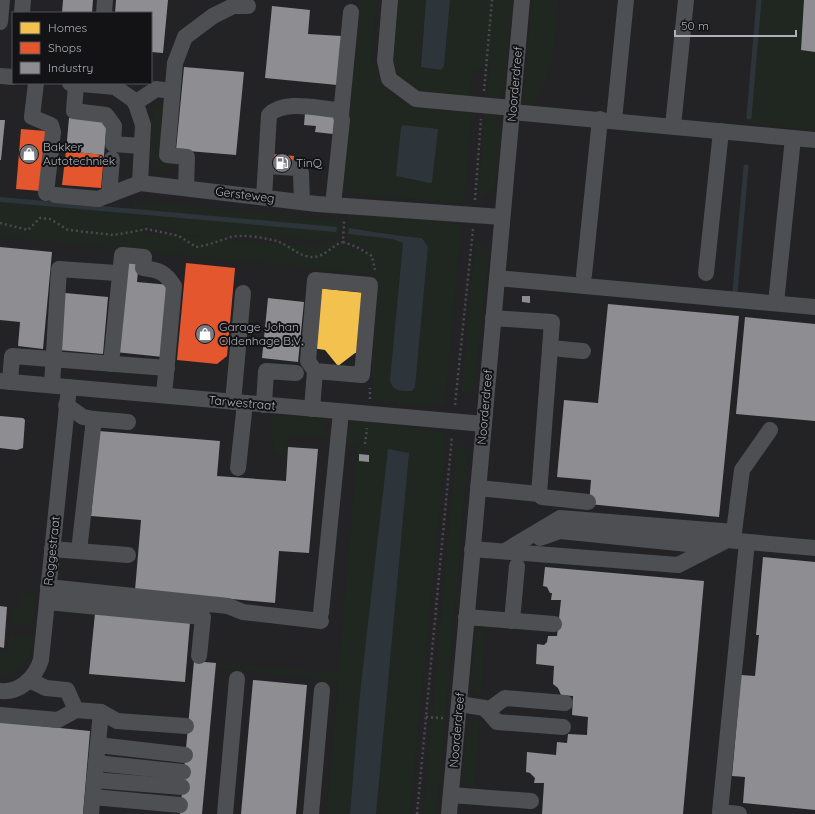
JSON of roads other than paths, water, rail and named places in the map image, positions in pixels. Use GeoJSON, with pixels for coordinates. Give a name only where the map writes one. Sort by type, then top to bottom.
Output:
{"type":"FeatureCollection","features":[{"type":"Feature","properties":{"kind":"street"},"geometry":{"type":"LineString","coordinates":[[0,22],[2,0]]}},
{"type":"Feature","properties":{"kind":"street"},"geometry":{"type":"LineString","coordinates":[[22,12],[23,0]]}},
{"type":"Feature","properties":{"kind":"street"},"geometry":{"type":"LineString","coordinates":[[104,12],[105,0]]}},
{"type":"Feature","properties":{"kind":"street"},"geometry":{"type":"LineString","coordinates":[[390,0],[385,61],[389,79],[416,99],[607,120],[815,140]]}},
{"type":"Feature","properties":{"kind":"street","name":"Noorderdreef"},"geometry":{"type":"LineString","coordinates":[[449,814],[522,0]]}},
{"type":"Feature","properties":{"kind":"street"},"geometry":{"type":"LineString","coordinates":[[584,275],[626,0]]}},
{"type":"Feature","properties":{"kind":"street"},"geometry":{"type":"LineString","coordinates":[[673,126],[686,0]]}},
{"type":"Feature","properties":{"kind":"street"},"geometry":{"type":"LineString","coordinates":[[186,188],[187,157],[167,155],[174,63],[185,37],[213,16],[226,9],[233,6],[248,6]]}},
{"type":"Feature","properties":{"kind":"street"},"geometry":{"type":"LineString","coordinates":[[333,205],[351,12]]}},
{"type":"Feature","properties":{"kind":"street"},"geometry":{"type":"LineString","coordinates":[[0,76],[12,77]]}},
{"type":"Feature","properties":{"kind":"street"},"geometry":{"type":"LineString","coordinates":[[36,84],[32,117],[51,125],[53,132],[51,194],[98,199],[140,183],[143,125],[135,103],[115,87],[98,84]]}},
{"type":"Feature","properties":{"kind":"street"},"geometry":{"type":"LineString","coordinates":[[73,84],[74,111],[106,115],[114,126],[112,144],[142,146]]}},
{"type":"Feature","properties":{"kind":"street"},"geometry":{"type":"LineString","coordinates":[[135,103],[156,89],[172,90]]}},
{"type":"Feature","properties":{"kind":"street"},"geometry":{"type":"LineString","coordinates":[[264,197],[269,115],[275,109],[294,106],[339,110],[341,115]]}},
{"type":"Feature","properties":{"kind":"street"},"geometry":{"type":"LineString","coordinates":[[706,273],[721,131]]}},
{"type":"Feature","properties":{"kind":"street"},"geometry":{"type":"LineString","coordinates":[[776,303],[793,138]]}},
{"type":"Feature","properties":{"kind":"street"},"geometry":{"type":"LineString","coordinates":[[109,195],[112,160]]}},
{"type":"Feature","properties":{"kind":"street"},"geometry":{"type":"LineString","coordinates":[[266,166],[297,168],[301,173],[302,202]]}},
{"type":"Feature","properties":{"kind":"street","name":"Gersteweg"},"geometry":{"type":"LineString","coordinates":[[140,183],[333,205],[502,217]]}},
{"type":"Feature","properties":{"kind":"street"},"geometry":{"type":"LineString","coordinates":[[98,390],[106,363],[122,255],[144,257],[143,268],[159,270],[168,276],[174,286],[164,395]]}},
{"type":"Feature","properties":{"kind":"street"},"geometry":{"type":"LineString","coordinates":[[52,385],[59,269],[116,273]]}},
{"type":"Feature","properties":{"kind":"street"},"geometry":{"type":"LineString","coordinates":[[497,278],[815,307]]}},
{"type":"Feature","properties":{"kind":"street"},"geometry":{"type":"LineString","coordinates":[[312,409],[316,371],[308,361],[315,280],[370,285],[362,375],[316,371]]}},
{"type":"Feature","properties":{"kind":"street"},"geometry":{"type":"LineString","coordinates":[[238,468],[243,292]]}},
{"type":"Feature","properties":{"kind":"street"},"geometry":{"type":"LineString","coordinates":[[493,318],[552,322],[539,494]]}},
{"type":"Feature","properties":{"kind":"street"},"geometry":{"type":"LineString","coordinates":[[550,348],[583,351]]}},
{"type":"Feature","properties":{"kind":"street"},"geometry":{"type":"LineString","coordinates":[[5,381],[12,356],[167,368]]}},
{"type":"Feature","properties":{"kind":"street"},"geometry":{"type":"LineString","coordinates":[[264,404],[266,371],[296,373]]}},
{"type":"Feature","properties":{"kind":"street","name":"Tarwestraat"},"geometry":{"type":"LineString","coordinates":[[5,381],[484,424]]}},
{"type":"Feature","properties":{"kind":"street","name":"Roggestraat"},"geometry":{"type":"LineString","coordinates":[[0,691],[13,690],[29,680],[38,668],[41,660],[68,387]]}},
{"type":"Feature","properties":{"kind":"street"},"geometry":{"type":"LineString","coordinates":[[66,406],[83,417],[128,422]]}},
{"type":"Feature","properties":{"kind":"street"},"geometry":{"type":"LineString","coordinates":[[47,595],[228,606],[242,612],[321,617],[341,412]]}},
{"type":"Feature","properties":{"kind":"street"},"geometry":{"type":"LineString","coordinates":[[80,551],[94,419]]}},
{"type":"Feature","properties":{"kind":"street"},"geometry":{"type":"LineString","coordinates":[[505,551],[560,518],[734,532],[742,470],[770,430]]}},
{"type":"Feature","properties":{"kind":"street"},"geometry":{"type":"LineString","coordinates":[[478,488],[539,494],[542,498],[588,502]]}},
{"type":"Feature","properties":{"kind":"street"},"geometry":{"type":"LineString","coordinates":[[505,551],[560,531],[688,544],[726,541],[815,548]]}},
{"type":"Feature","properties":{"kind":"street"},"geometry":{"type":"LineString","coordinates":[[472,549],[678,565],[726,541]]}},
{"type":"Feature","properties":{"kind":"street"},"geometry":{"type":"LineString","coordinates":[[739,814],[720,812],[747,542]]}},
{"type":"Feature","properties":{"kind":"street"},"geometry":{"type":"LineString","coordinates":[[52,549],[128,555]]}},
{"type":"Feature","properties":{"kind":"street"},"geometry":{"type":"LineString","coordinates":[[512,621],[517,566]]}},
{"type":"Feature","properties":{"kind":"street"},"geometry":{"type":"LineString","coordinates":[[47,595],[203,617],[199,656]]}},
{"type":"Feature","properties":{"kind":"street"},"geometry":{"type":"LineString","coordinates":[[466,617],[554,624]]}},
{"type":"Feature","properties":{"kind":"street"},"geometry":{"type":"LineString","coordinates":[[225,814],[237,679]]}},
{"type":"Feature","properties":{"kind":"street"},"geometry":{"type":"LineString","coordinates":[[29,680],[46,688],[67,690],[76,710]]}},
{"type":"Feature","properties":{"kind":"street"},"geometry":{"type":"LineString","coordinates":[[311,814],[322,690]]}},
{"type":"Feature","properties":{"kind":"street"},"geometry":{"type":"LineString","coordinates":[[487,711],[505,698],[565,703]]}},
{"type":"Feature","properties":{"kind":"street"},"geometry":{"type":"LineString","coordinates":[[459,704],[484,708],[497,722],[563,727]]}},
{"type":"Feature","properties":{"kind":"street"},"geometry":{"type":"LineString","coordinates":[[0,715],[58,720],[76,710],[101,712],[117,721],[186,726]]}},
{"type":"Feature","properties":{"kind":"street"},"geometry":{"type":"LineString","coordinates":[[101,712],[94,780],[94,810],[180,805]]}},
{"type":"Feature","properties":{"kind":"street"},"geometry":{"type":"LineString","coordinates":[[98,745],[185,755]]}},
{"type":"Feature","properties":{"kind":"street"},"geometry":{"type":"LineString","coordinates":[[94,780],[183,779],[96,763]]}},
{"type":"Feature","properties":{"kind":"street"},"geometry":{"type":"LineString","coordinates":[[451,794],[531,801]]}},
{"type":"Feature","properties":{"kind":"waterway"},"geometry":{"type":"LineString","coordinates":[[749,117],[759,0]]}},
{"type":"Feature","properties":{"kind":"waterway"},"geometry":{"type":"LineString","coordinates":[[735,292],[746,167]]}},
{"type":"Feature","properties":{"kind":"place","name":"Bakker Autotechniek"},"geometry":{"type":"Point","coordinates":[29,154]}},
{"type":"Feature","properties":{"kind":"place","name":"TinQ"},"geometry":{"type":"Point","coordinates":[282,163]}},
{"type":"Feature","properties":{"kind":"place","name":"Garage Johan Oldenhage B.V."},"geometry":{"type":"Point","coordinates":[205,334]}}]}
